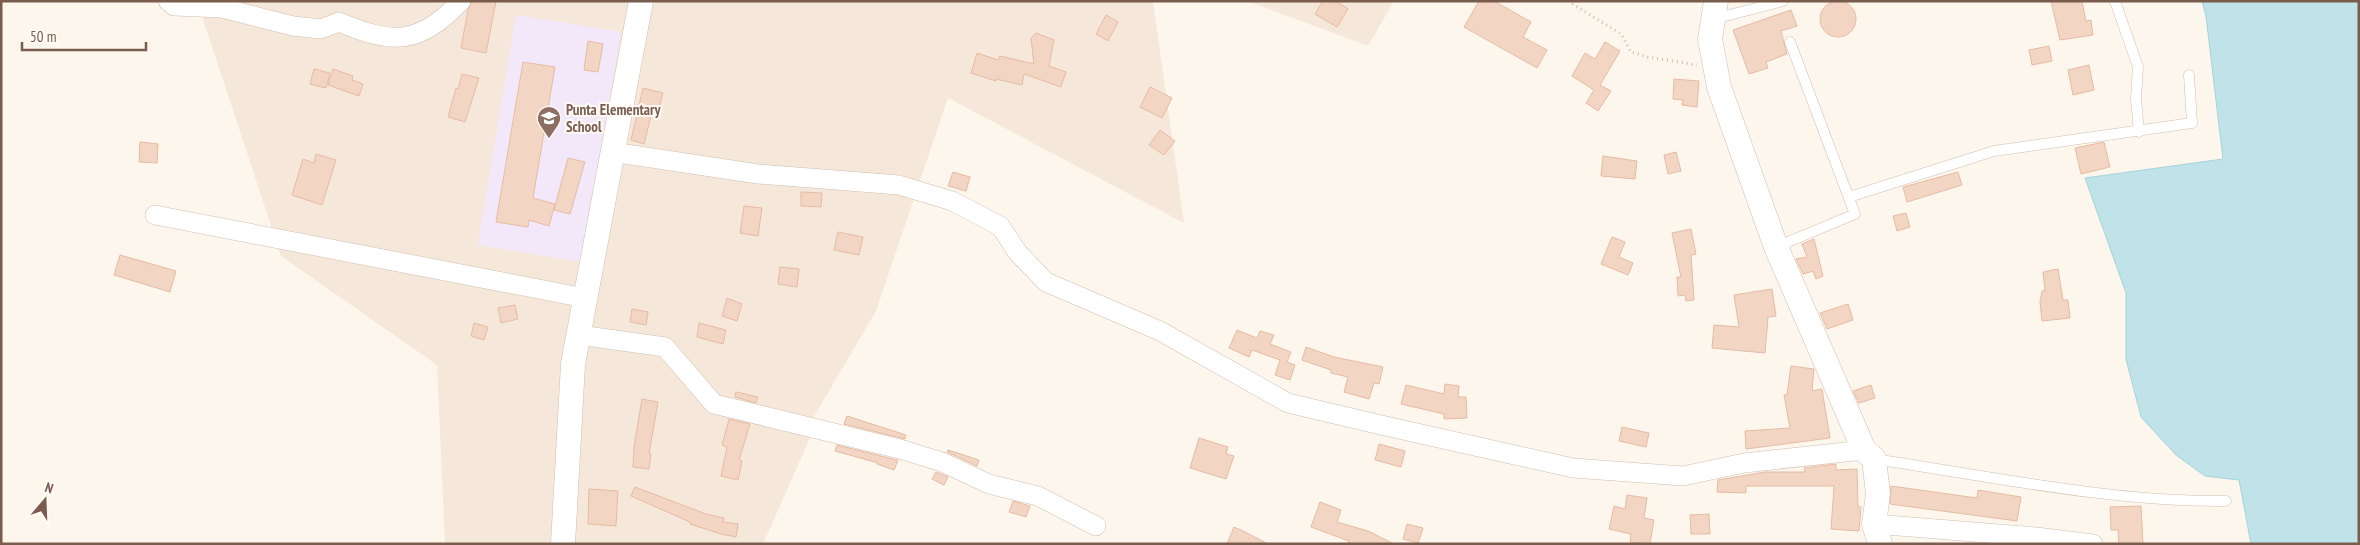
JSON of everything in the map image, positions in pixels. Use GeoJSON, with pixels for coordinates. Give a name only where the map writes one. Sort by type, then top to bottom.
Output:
{"type":"FeatureCollection","features":[{"type":"Feature","properties":{"kind":"street"},"geometry":{"type":"LineString","coordinates":[[168,1],[174,6],[222,8],[292,26],[321,29],[339,22],[366,34],[399,38],[427,31],[444,19],[461,1]]}},
{"type":"Feature","properties":{"kind":"street"},"geometry":{"type":"LineString","coordinates":[[563,544],[573,364],[640,1]]}},
{"type":"Feature","properties":{"kind":"street"},"geometry":{"type":"LineString","coordinates":[[1714,10],[1710,39],[1719,87],[1776,247],[1869,454],[1878,494],[1877,534],[2036,537],[2093,544]]}},
{"type":"Feature","properties":{"kind":"street"},"geometry":{"type":"LineString","coordinates":[[612,152],[758,174],[899,185],[952,200],[1000,226],[1018,253],[1046,282],[1160,331],[1288,403],[1381,425],[1454,439],[1574,468],[1683,476],[1744,463],[1869,454]]}},
{"type":"Feature","properties":{"kind":"street"},"geometry":{"type":"LineString","coordinates":[[155,215],[586,298]]}},
{"type":"Feature","properties":{"kind":"street"},"geometry":{"type":"LineString","coordinates":[[579,335],[664,347],[714,404],[900,449],[942,462],[989,484],[1038,496],[1096,526]]}},
{"type":"Feature","properties":{"kind":"lane"},"geometry":{"type":"LineString","coordinates":[[1714,10],[1783,1]]}},
{"type":"Feature","properties":{"kind":"lane"},"geometry":{"type":"LineString","coordinates":[[2115,1],[2138,67],[2136,99],[2139,132]]}},
{"type":"Feature","properties":{"kind":"lane"},"geometry":{"type":"LineString","coordinates":[[1776,247],[1856,214],[1790,42]]}},
{"type":"Feature","properties":{"kind":"lane"},"geometry":{"type":"LineString","coordinates":[[1849,197],[1994,150],[2139,132],[2192,123],[2190,76]]}},
{"type":"Feature","properties":{"kind":"lane"},"geometry":{"type":"LineString","coordinates":[[1869,454],[2083,490],[2189,501],[2226,501]]}},
{"type":"Feature","properties":{"kind":"path"},"geometry":{"type":"LineString","coordinates":[[1568,1],[1621,34],[1631,52],[1681,64],[1716,67]]}},
{"type":"Feature","properties":{"kind":"shaded area"},"geometry":{"type":"Polygon","coordinates":[[[197,1],[1153,1],[1184,223],[948,98],[876,311],[812,420],[814,429],[763,544],[445,544],[437,365],[281,256],[197,1]]]}},
{"type":"Feature","properties":{"kind":"shaded area"},"geometry":{"type":"Polygon","coordinates":[[[1247,1],[1394,1],[1368,46],[1247,1]]]}},
{"type":"Feature","properties":{"kind":"shaded area","name":"Punta Elementary School"},"geometry":{"type":"Polygon","coordinates":[[[516,15],[621,32],[582,262],[478,245],[516,15]]]}},
{"type":"Feature","properties":{"kind":"water"},"geometry":{"type":"Polygon","coordinates":[[[2202,1],[2359,1],[2359,544],[2251,544],[2239,480],[2205,476],[2176,455],[2141,417],[2126,359],[2126,293],[2085,178],[2223,159],[2206,16],[2202,1]]]}},
{"type":"Feature","properties":{"kind":"building"},"geometry":{"type":"Polygon","coordinates":[[[472,1],[496,1],[486,53],[461,48],[468,10],[472,1]]]}},
{"type":"Feature","properties":{"kind":"building"},"geometry":{"type":"Polygon","coordinates":[[[1323,1],[1336,1],[1348,9],[1337,27],[1315,14],[1323,1]]]}},
{"type":"Feature","properties":{"kind":"building"},"geometry":{"type":"Polygon","coordinates":[[[1479,1],[1494,1],[1531,22],[1523,37],[1547,50],[1537,68],[1464,27],[1479,1]]]}},
{"type":"Feature","properties":{"kind":"building"},"geometry":{"type":"Polygon","coordinates":[[[1838,1],[1851,6],[1856,19],[1851,32],[1838,37],[1825,32],[1820,19],[1825,6],[1838,1]]]}},
{"type":"Feature","properties":{"kind":"building"},"geometry":{"type":"Polygon","coordinates":[[[2051,1],[2082,1],[2086,21],[2091,20],[2093,35],[2060,40],[2051,1]]]}},
{"type":"Feature","properties":{"kind":"building"},"geometry":{"type":"Polygon","coordinates":[[[1791,10],[1797,26],[1781,31],[1787,54],[1766,62],[1768,68],[1749,74],[1733,30],[1791,10]]]}},
{"type":"Feature","properties":{"kind":"building"},"geometry":{"type":"Polygon","coordinates":[[[1106,15],[1118,22],[1108,41],[1096,34],[1106,15]]]}},
{"type":"Feature","properties":{"kind":"building"},"geometry":{"type":"Polygon","coordinates":[[[1036,33],[1054,40],[1049,66],[1066,72],[1061,87],[1024,74],[1022,85],[996,79],[996,81],[971,73],[977,53],[998,60],[1000,56],[1034,64],[1031,38],[1036,33]]]}},
{"type":"Feature","properties":{"kind":"building"},"geometry":{"type":"Polygon","coordinates":[[[588,41],[603,44],[598,72],[584,70],[588,41]]]}},
{"type":"Feature","properties":{"kind":"building"},"geometry":{"type":"Polygon","coordinates":[[[1605,42],[1620,51],[1600,85],[1611,91],[1598,111],[1586,103],[1594,90],[1572,76],[1585,53],[1595,59],[1605,42]]]}},
{"type":"Feature","properties":{"kind":"building"},"geometry":{"type":"Polygon","coordinates":[[[2049,46],[2052,61],[2032,65],[2029,50],[2049,46]]]}},
{"type":"Feature","properties":{"kind":"building"},"geometry":{"type":"Polygon","coordinates":[[[523,62],[555,67],[533,198],[555,204],[549,226],[529,220],[528,227],[496,222],[523,62]]]}},
{"type":"Feature","properties":{"kind":"building"},"geometry":{"type":"Polygon","coordinates":[[[2089,65],[2094,90],[2073,95],[2068,70],[2089,65]]]}},
{"type":"Feature","properties":{"kind":"building"},"geometry":{"type":"Polygon","coordinates":[[[314,69],[330,73],[326,88],[310,84],[314,69]]]}},
{"type":"Feature","properties":{"kind":"building"},"geometry":{"type":"Polygon","coordinates":[[[333,69],[353,76],[352,80],[363,84],[359,96],[328,85],[333,69]]]}},
{"type":"Feature","properties":{"kind":"building"},"geometry":{"type":"Polygon","coordinates":[[[462,74],[479,78],[465,122],[448,117],[462,74]]]}},
{"type":"Feature","properties":{"kind":"building"},"geometry":{"type":"Polygon","coordinates":[[[1674,79],[1699,81],[1697,107],[1682,105],[1683,100],[1673,99],[1674,79]]]}},
{"type":"Feature","properties":{"kind":"building"},"geometry":{"type":"Polygon","coordinates":[[[1150,87],[1172,98],[1162,118],[1140,107],[1150,87]]]}},
{"type":"Feature","properties":{"kind":"building"},"geometry":{"type":"Polygon","coordinates":[[[643,88],[663,93],[658,113],[652,112],[644,144],[631,140],[643,88]]]}},
{"type":"Feature","properties":{"kind":"building"},"geometry":{"type":"Polygon","coordinates":[[[1160,130],[1175,141],[1164,155],[1149,145],[1160,130]]]}},
{"type":"Feature","properties":{"kind":"building"},"geometry":{"type":"Polygon","coordinates":[[[140,142],[158,144],[157,163],[139,162],[140,142]]]}},
{"type":"Feature","properties":{"kind":"building"},"geometry":{"type":"Polygon","coordinates":[[[2104,142],[2110,167],[2081,174],[2075,148],[2104,142]]]}},
{"type":"Feature","properties":{"kind":"building"},"geometry":{"type":"Polygon","coordinates":[[[1676,152],[1681,171],[1668,174],[1664,155],[1676,152]]]}},
{"type":"Feature","properties":{"kind":"building"},"geometry":{"type":"Polygon","coordinates":[[[316,154],[336,160],[322,205],[292,195],[303,159],[314,163],[316,154]]]}},
{"type":"Feature","properties":{"kind":"building"},"geometry":{"type":"Polygon","coordinates":[[[1603,156],[1637,161],[1635,179],[1601,176],[1603,156]]]}},
{"type":"Feature","properties":{"kind":"building"},"geometry":{"type":"Polygon","coordinates":[[[568,158],[585,162],[570,214],[554,210],[568,158]]]}},
{"type":"Feature","properties":{"kind":"building"},"geometry":{"type":"Polygon","coordinates":[[[953,172],[970,177],[966,191],[948,186],[953,172]]]}},
{"type":"Feature","properties":{"kind":"building"},"geometry":{"type":"Polygon","coordinates":[[[1958,172],[1962,185],[1907,202],[1903,187],[1958,172]]]}},
{"type":"Feature","properties":{"kind":"building"},"geometry":{"type":"Polygon","coordinates":[[[801,192],[822,193],[821,207],[801,206],[801,192]]]}},
{"type":"Feature","properties":{"kind":"building"},"geometry":{"type":"Polygon","coordinates":[[[744,206],[762,208],[758,236],[740,233],[744,206]]]}},
{"type":"Feature","properties":{"kind":"building"},"geometry":{"type":"Polygon","coordinates":[[[1906,213],[1910,227],[1897,231],[1893,216],[1906,213]]]}},
{"type":"Feature","properties":{"kind":"building"},"geometry":{"type":"Polygon","coordinates":[[[1691,229],[1696,254],[1691,255],[1694,300],[1686,301],[1685,295],[1678,296],[1677,277],[1681,277],[1672,233],[1691,229]]]}},
{"type":"Feature","properties":{"kind":"building"},"geometry":{"type":"Polygon","coordinates":[[[838,232],[863,237],[859,255],[834,250],[838,232]]]}},
{"type":"Feature","properties":{"kind":"building"},"geometry":{"type":"Polygon","coordinates":[[[1612,237],[1625,242],[1619,257],[1633,263],[1628,275],[1601,264],[1612,237]]]}},
{"type":"Feature","properties":{"kind":"building"},"geometry":{"type":"Polygon","coordinates":[[[1814,239],[1823,276],[1816,279],[1813,271],[1803,274],[1796,259],[1807,257],[1802,244],[1814,239]]]}},
{"type":"Feature","properties":{"kind":"building"},"geometry":{"type":"Polygon","coordinates":[[[120,255],[176,271],[170,292],[114,275],[120,255]]]}},
{"type":"Feature","properties":{"kind":"building"},"geometry":{"type":"Polygon","coordinates":[[[780,267],[799,269],[797,287],[778,284],[780,267]]]}},
{"type":"Feature","properties":{"kind":"building"},"geometry":{"type":"Polygon","coordinates":[[[2058,269],[2063,300],[2068,300],[2070,318],[2042,321],[2040,302],[2042,291],[2045,291],[2043,272],[2058,269]]]}},
{"type":"Feature","properties":{"kind":"building"},"geometry":{"type":"Polygon","coordinates":[[[1772,289],[1776,316],[1768,317],[1765,353],[1712,348],[1714,325],[1739,327],[1734,295],[1772,289]]]}},
{"type":"Feature","properties":{"kind":"building"},"geometry":{"type":"Polygon","coordinates":[[[727,298],[742,304],[737,321],[722,316],[727,298]]]}},
{"type":"Feature","properties":{"kind":"building"},"geometry":{"type":"Polygon","coordinates":[[[1848,304],[1853,320],[1827,329],[1820,313],[1848,304]]]}},
{"type":"Feature","properties":{"kind":"building"},"geometry":{"type":"Polygon","coordinates":[[[515,305],[518,319],[501,323],[498,308],[515,305]]]}},
{"type":"Feature","properties":{"kind":"building"},"geometry":{"type":"Polygon","coordinates":[[[632,309],[648,312],[646,325],[630,322],[632,309]]]}},
{"type":"Feature","properties":{"kind":"building"},"geometry":{"type":"Polygon","coordinates":[[[474,323],[488,327],[484,340],[471,336],[474,323]]]}},
{"type":"Feature","properties":{"kind":"building"},"geometry":{"type":"Polygon","coordinates":[[[699,323],[726,330],[723,344],[697,337],[699,323]]]}},
{"type":"Feature","properties":{"kind":"building"},"geometry":{"type":"Polygon","coordinates":[[[1237,330],[1257,338],[1260,331],[1274,335],[1270,344],[1291,352],[1287,362],[1295,365],[1290,380],[1275,375],[1280,360],[1252,350],[1249,357],[1229,348],[1237,330]]]}},
{"type":"Feature","properties":{"kind":"building"},"geometry":{"type":"Polygon","coordinates":[[[1306,347],[1334,357],[1383,367],[1379,384],[1374,383],[1369,399],[1344,392],[1348,377],[1331,373],[1331,370],[1302,360],[1306,347]]]}},
{"type":"Feature","properties":{"kind":"building"},"geometry":{"type":"Polygon","coordinates":[[[1791,366],[1814,369],[1812,391],[1822,389],[1830,438],[1746,449],[1745,431],[1790,428],[1784,395],[1787,395],[1791,366]]]}},
{"type":"Feature","properties":{"kind":"building"},"geometry":{"type":"Polygon","coordinates":[[[1445,384],[1459,386],[1458,397],[1466,397],[1467,418],[1444,419],[1444,414],[1401,404],[1406,385],[1444,394],[1445,384]]]}},
{"type":"Feature","properties":{"kind":"building"},"geometry":{"type":"Polygon","coordinates":[[[1871,385],[1875,398],[1859,403],[1853,391],[1871,385]]]}},
{"type":"Feature","properties":{"kind":"building"},"geometry":{"type":"Polygon","coordinates":[[[736,392],[758,397],[756,403],[735,397],[736,392]]]}},
{"type":"Feature","properties":{"kind":"building"},"geometry":{"type":"Polygon","coordinates":[[[642,399],[658,402],[649,454],[651,454],[649,469],[633,467],[634,447],[642,399]]]}},
{"type":"Feature","properties":{"kind":"building"},"geometry":{"type":"Polygon","coordinates":[[[847,416],[906,435],[905,439],[844,424],[847,416]]]}},
{"type":"Feature","properties":{"kind":"building"},"geometry":{"type":"Polygon","coordinates":[[[729,419],[750,424],[739,460],[742,461],[738,480],[721,476],[727,447],[722,445],[729,419]]]}},
{"type":"Feature","properties":{"kind":"building"},"geometry":{"type":"Polygon","coordinates":[[[1622,427],[1649,433],[1646,447],[1619,441],[1622,427]]]}},
{"type":"Feature","properties":{"kind":"building"},"geometry":{"type":"Polygon","coordinates":[[[1199,438],[1228,447],[1226,454],[1234,456],[1226,479],[1190,468],[1199,438]]]}},
{"type":"Feature","properties":{"kind":"building"},"geometry":{"type":"Polygon","coordinates":[[[1379,444],[1405,451],[1401,467],[1375,460],[1379,444]]]}},
{"type":"Feature","properties":{"kind":"building"},"geometry":{"type":"Polygon","coordinates":[[[837,445],[898,460],[894,470],[878,463],[835,451],[837,445]]]}},
{"type":"Feature","properties":{"kind":"building"},"geometry":{"type":"Polygon","coordinates":[[[948,450],[979,460],[977,466],[947,452],[948,450]]]}},
{"type":"Feature","properties":{"kind":"building"},"geometry":{"type":"Polygon","coordinates":[[[1836,464],[1836,470],[1857,469],[1858,507],[1861,507],[1859,531],[1831,529],[1834,486],[1746,486],[1746,493],[1717,492],[1718,480],[1765,472],[1805,472],[1804,468],[1836,464]]]}},
{"type":"Feature","properties":{"kind":"building"},"geometry":{"type":"Polygon","coordinates":[[[936,472],[948,477],[944,485],[932,479],[936,472]]]}},
{"type":"Feature","properties":{"kind":"building"},"geometry":{"type":"Polygon","coordinates":[[[1891,486],[1977,498],[1978,490],[2021,497],[2017,521],[1890,504],[1891,486]]]}},
{"type":"Feature","properties":{"kind":"building"},"geometry":{"type":"Polygon","coordinates":[[[635,487],[706,514],[724,518],[723,522],[738,524],[736,537],[690,524],[690,522],[631,496],[635,487]]]}},
{"type":"Feature","properties":{"kind":"building"},"geometry":{"type":"Polygon","coordinates":[[[589,489],[618,491],[616,526],[588,524],[589,489]]]}},
{"type":"Feature","properties":{"kind":"building"},"geometry":{"type":"Polygon","coordinates":[[[1627,495],[1647,498],[1644,518],[1654,520],[1650,544],[1630,542],[1631,534],[1609,529],[1614,506],[1625,509],[1627,495]]]}},
{"type":"Feature","properties":{"kind":"building"},"geometry":{"type":"Polygon","coordinates":[[[1013,501],[1030,506],[1026,517],[1009,512],[1013,501]]]}},
{"type":"Feature","properties":{"kind":"building"},"geometry":{"type":"Polygon","coordinates":[[[1320,502],[1341,510],[1337,522],[1368,531],[1394,544],[1348,544],[1349,541],[1311,527],[1320,502]]]}},
{"type":"Feature","properties":{"kind":"building"},"geometry":{"type":"Polygon","coordinates":[[[2141,506],[2143,544],[2119,544],[2118,530],[2111,530],[2110,507],[2141,506]]]}},
{"type":"Feature","properties":{"kind":"building"},"geometry":{"type":"Polygon","coordinates":[[[1709,514],[1710,534],[1691,534],[1690,515],[1709,514]]]}},
{"type":"Feature","properties":{"kind":"building"},"geometry":{"type":"Polygon","coordinates":[[[1407,524],[1423,528],[1418,543],[1403,539],[1407,524]]]}},
{"type":"Feature","properties":{"kind":"building"},"geometry":{"type":"Polygon","coordinates":[[[1234,527],[1243,531],[1268,544],[1227,544],[1234,527]]]}},
{"type":"Feature","properties":{"kind":"place","name":"Punta Elementary School"},"geometry":{"type":"Point","coordinates":[549,139]}}]}
